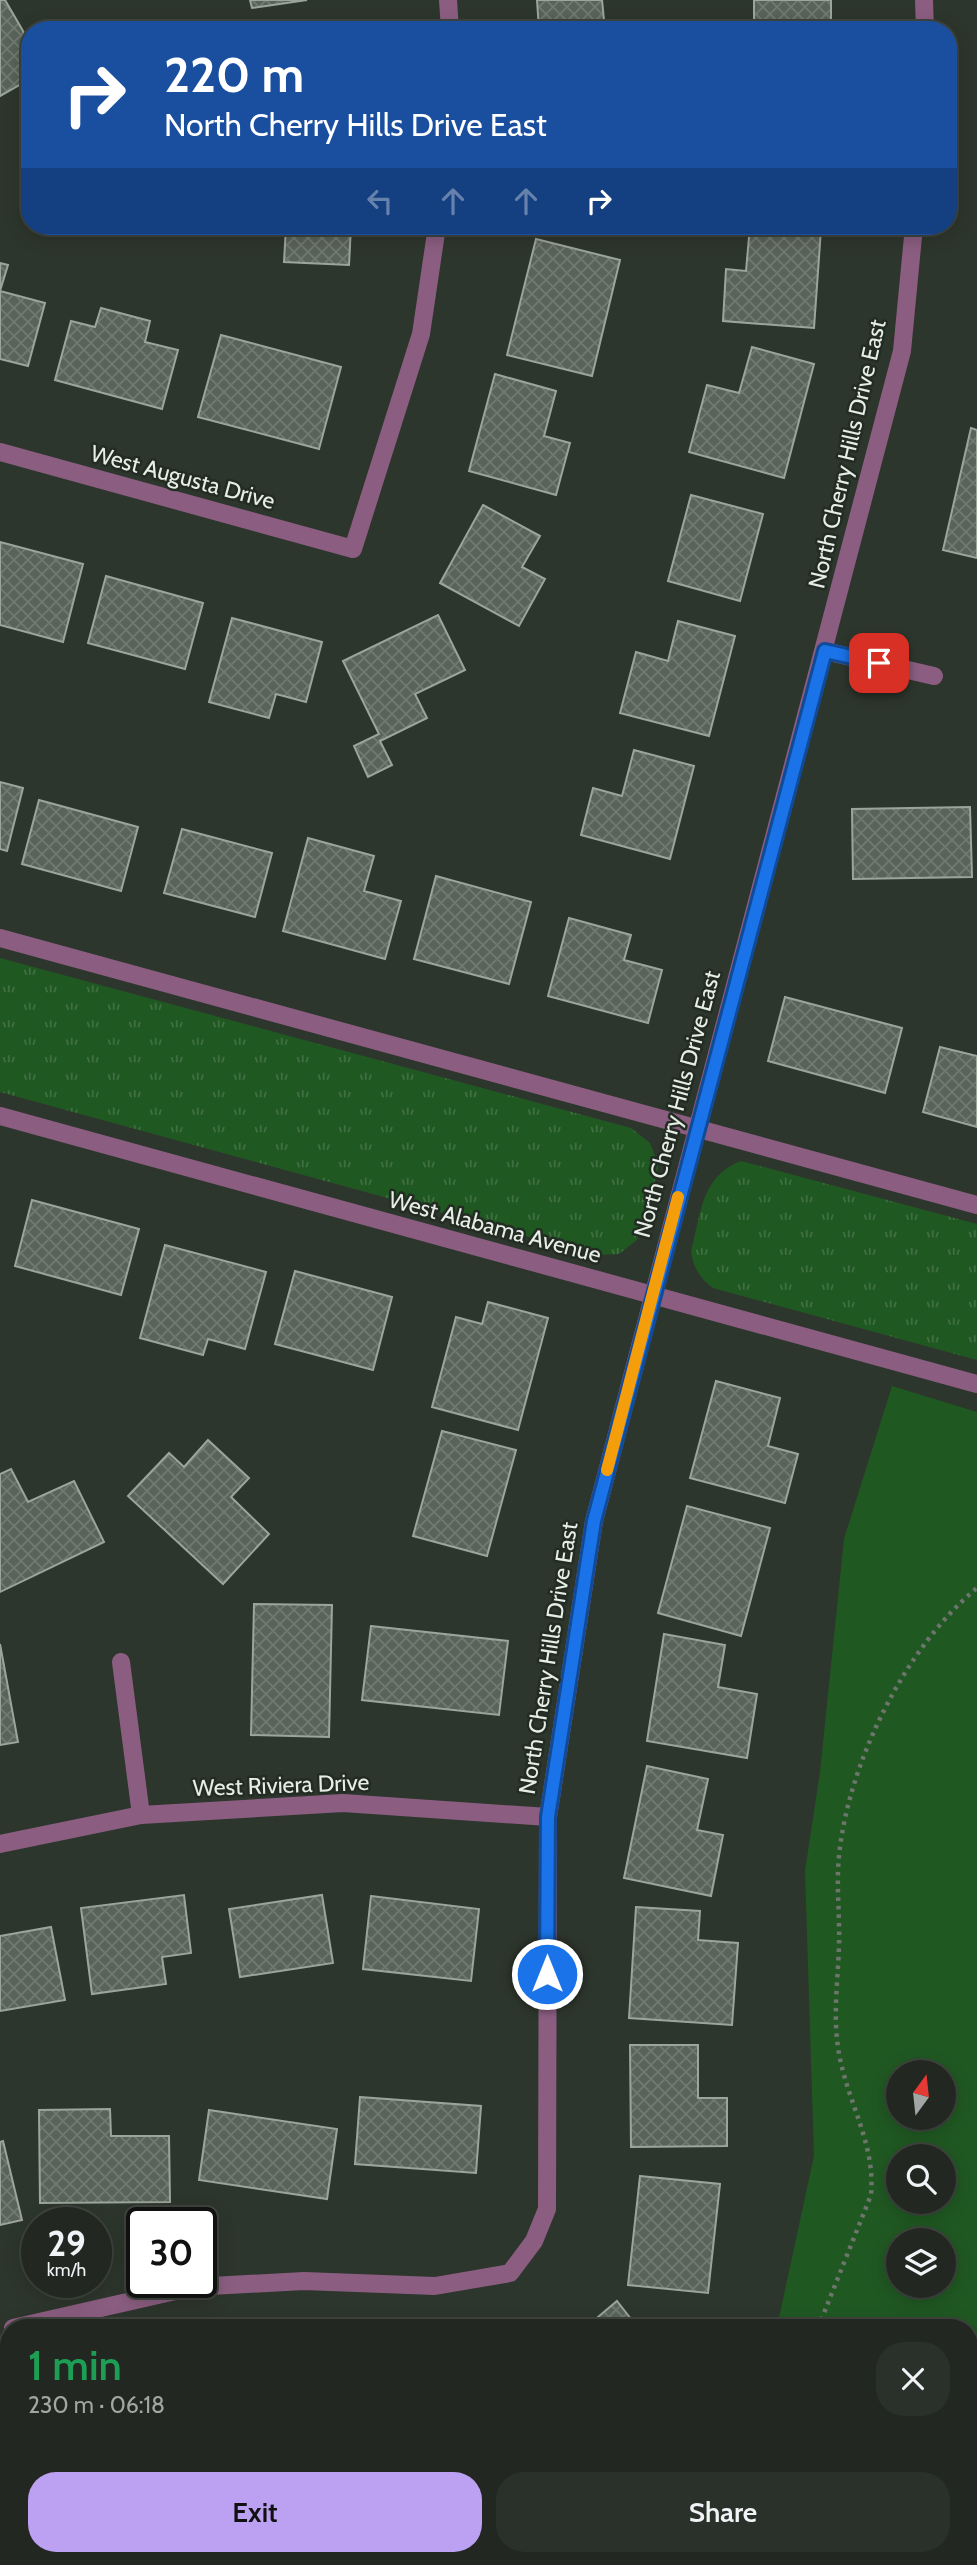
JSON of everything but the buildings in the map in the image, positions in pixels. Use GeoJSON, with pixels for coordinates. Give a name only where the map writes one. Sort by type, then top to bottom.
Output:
{"type":"FeatureCollection","features":[{"type":"Feature","properties":{"kind":"street"},"geometry":{"type":"LineString","coordinates":[[448,0],[449,21]]}},
{"type":"Feature","properties":{"kind":"street"},"geometry":{"type":"LineString","coordinates":[[924,0],[925,21]]}},
{"type":"Feature","properties":{"kind":"street","name":"West Augusta Drive"},"geometry":{"type":"LineString","coordinates":[[0,452],[353,549],[421,334],[437,235]]}},
{"type":"Feature","properties":{"kind":"street","name":"North Cherry Hills Drive East"},"geometry":{"type":"LineString","coordinates":[[51,2319],[193,2287],[304,2280],[435,2286],[510,2273],[534,2241],[547,2209],[548,1817],[594,1521],[651,1295],[825,651],[902,351],[913,235]]}},
{"type":"Feature","properties":{"kind":"street"},"geometry":{"type":"LineString","coordinates":[[825,651],[933,676]]}},
{"type":"Feature","properties":{"kind":"street"},"geometry":{"type":"LineString","coordinates":[[0,938],[977,1205]]}},
{"type":"Feature","properties":{"kind":"street","name":"West Alabama Avenue"},"geometry":{"type":"LineString","coordinates":[[0,1116],[977,1384]]}},
{"type":"Feature","properties":{"kind":"street"},"geometry":{"type":"LineString","coordinates":[[121,1662],[141,1815]]}},
{"type":"Feature","properties":{"kind":"street","name":"West Riviera Drive"},"geometry":{"type":"LineString","coordinates":[[0,1844],[141,1815],[342,1803],[548,1817]]}},
{"type":"Feature","properties":{"kind":"path"},"geometry":{"type":"LineString","coordinates":[[822,2319],[871,2195],[872,2178],[868,2144],[853,2109],[835,2027],[840,1912],[838,1857],[846,1817],[870,1738],[886,1707],[938,1626],[977,1588]]}},
{"type":"Feature","properties":{"kind":"green space"},"geometry":{"type":"Polygon","coordinates":[[[0,958],[631,1128],[650,1143],[658,1164],[637,1240],[619,1254],[596,1255],[0,1092],[0,958]]]}},
{"type":"Feature","properties":{"kind":"green space"},"geometry":{"type":"Polygon","coordinates":[[[741,1161],[977,1224],[977,1360],[713,1288],[704,1281],[693,1262],[691,1251],[701,1210],[710,1186],[718,1176],[741,1161]]]}},
{"type":"Feature","properties":{"kind":"green space"},"geometry":{"type":"Polygon","coordinates":[[[892,1386],[977,1412],[977,2319],[779,2319],[814,2156],[805,1871],[820,1772],[844,1539],[892,1386]]]}},
{"type":"Feature","properties":{"kind":"slow traffic"},"geometry":{"type":"LineString","coordinates":[[607,1470],[678,1197]]}},
{"type":"Feature","properties":{"kind":"route"},"geometry":{"type":"LineString","coordinates":[[547,1974],[548,1817],[594,1521],[651,1295],[825,651],[879,663]]}}]}
